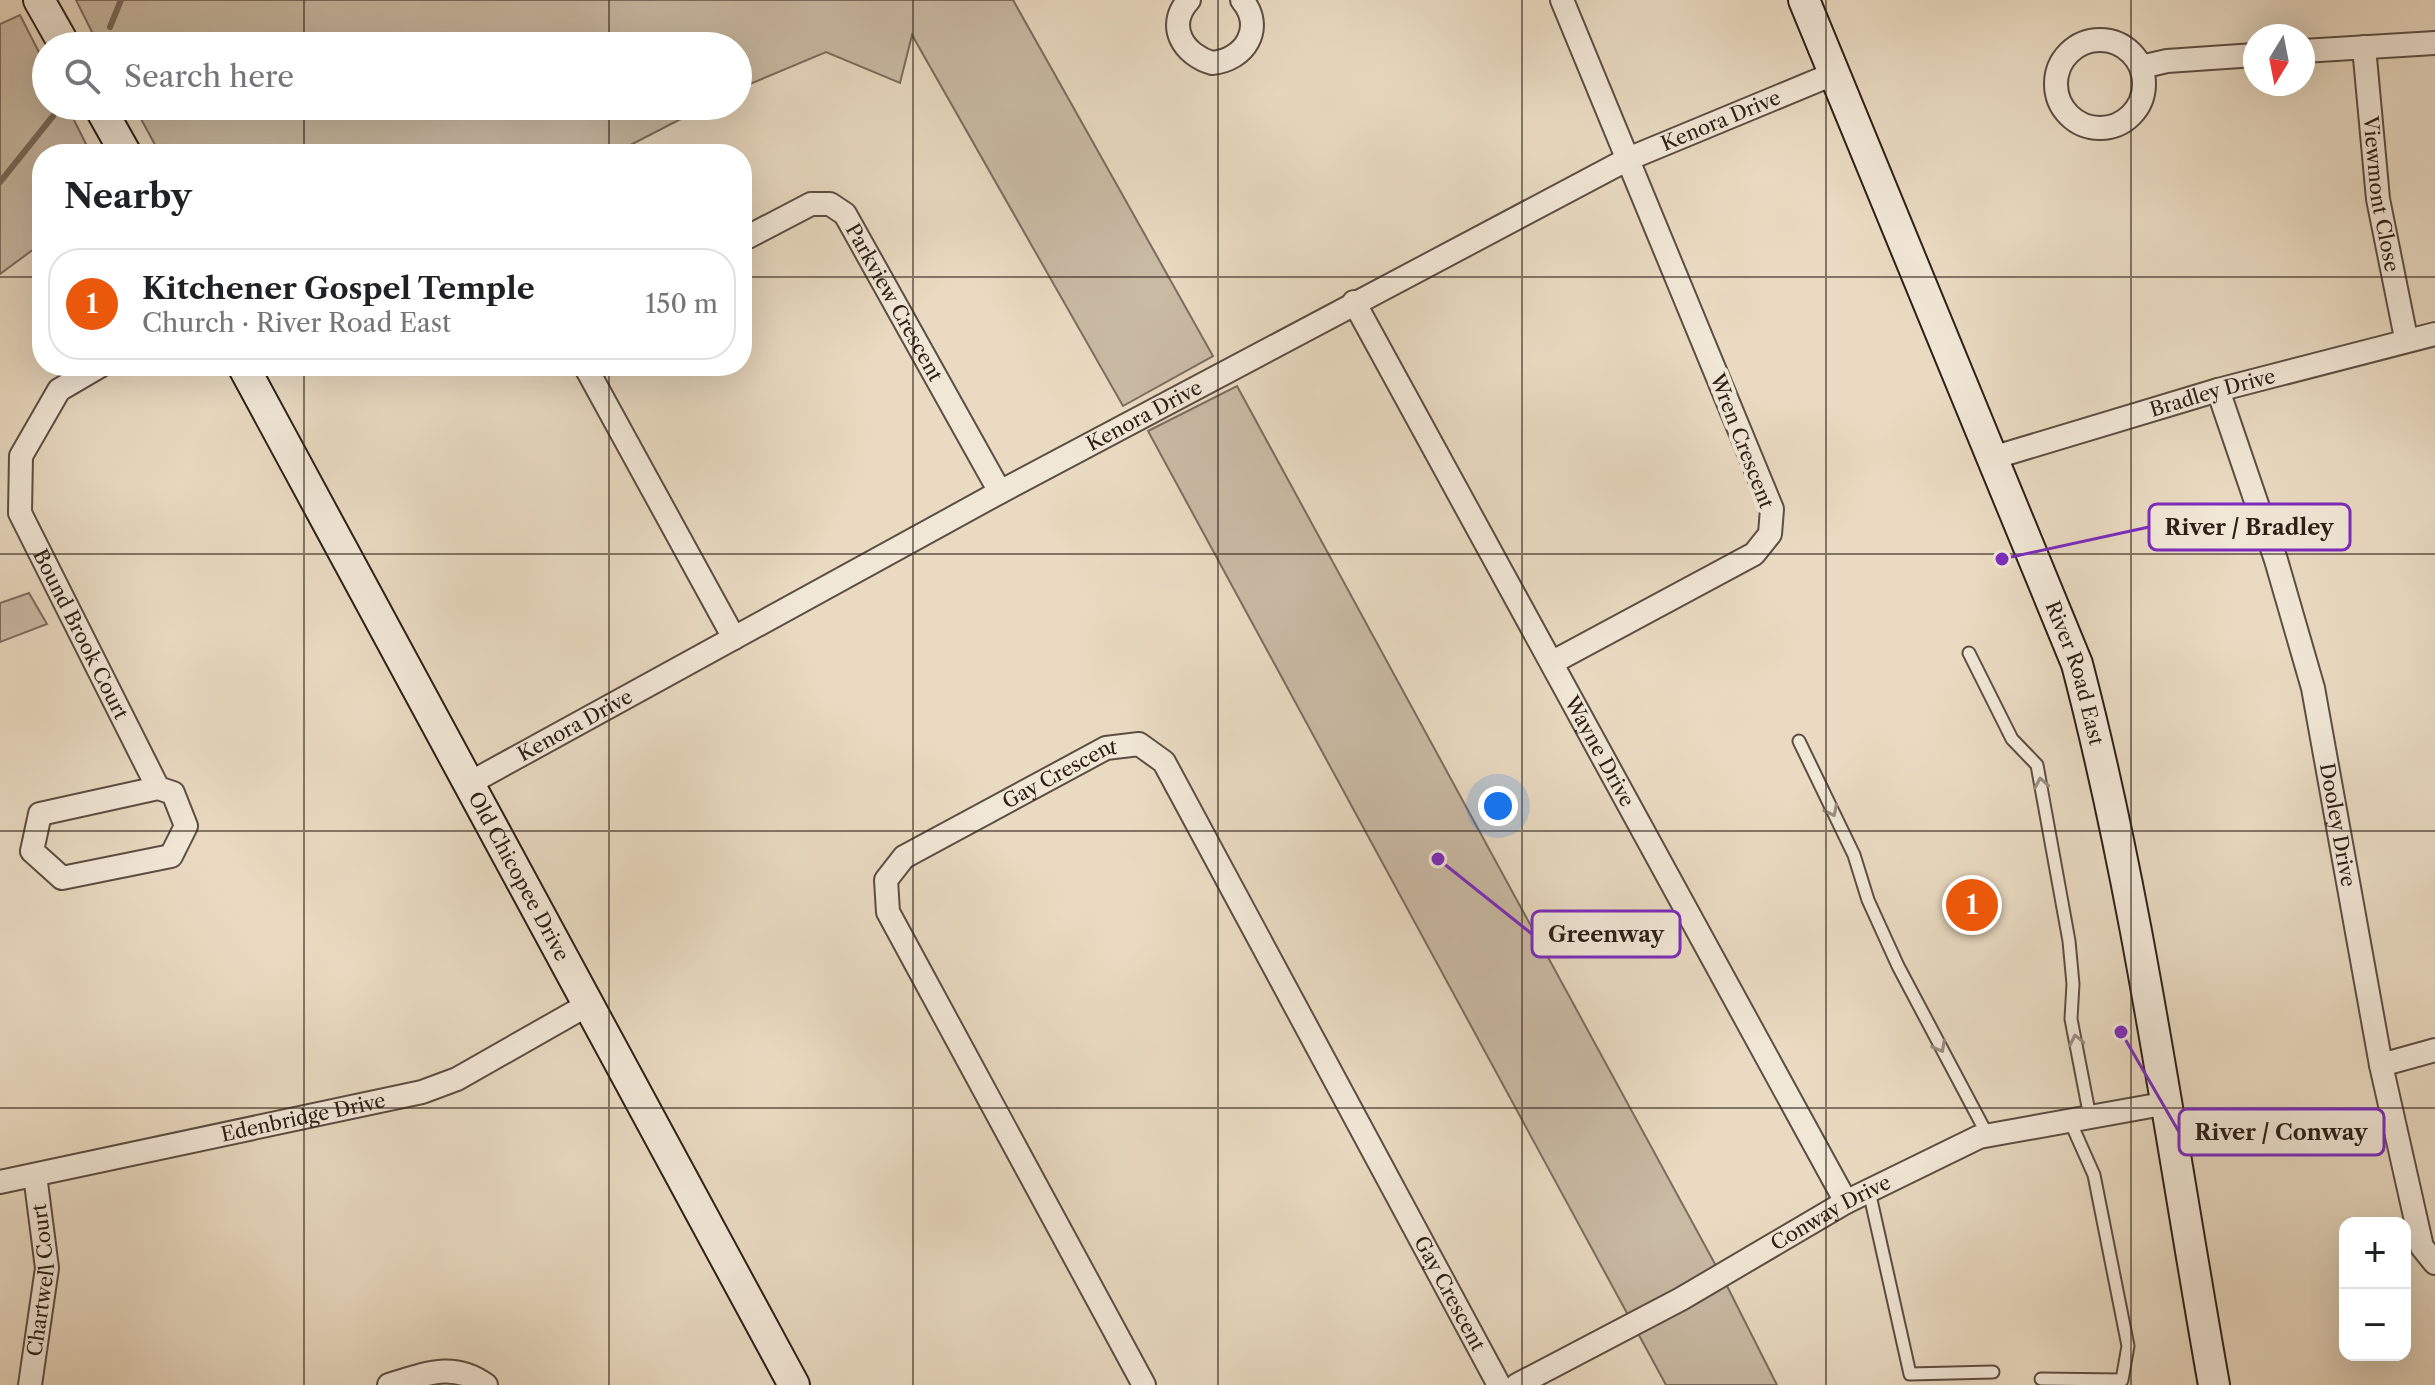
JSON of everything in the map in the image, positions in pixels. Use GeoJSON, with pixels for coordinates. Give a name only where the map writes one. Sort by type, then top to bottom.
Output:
{"type":"FeatureCollection","features":[{"type":"Feature","properties":{"kind":"street"},"geometry":{"type":"LineString","coordinates":[[39,0],[57,32]]}},
{"type":"Feature","properties":{"kind":"street"},"geometry":{"type":"LineString","coordinates":[[1189,0],[1178,22],[1179,35],[1187,51],[1212,63],[1225,62],[1244,50],[1252,26],[1250,2]]}},
{"type":"Feature","properties":{"kind":"street","name":"Wren Crescent"},"geometry":{"type":"LineString","coordinates":[[1553,662],[1754,554],[1770,534],[1772,509],[1562,0]]}},
{"type":"Feature","properties":{"kind":"street","name":"River Road East"},"geometry":{"type":"LineString","coordinates":[[1804,0],[2077,664],[2100,753],[2168,1103],[2181,1199],[2214,1385]]}},
{"type":"Feature","properties":{"kind":"street"},"geometry":{"type":"LineString","coordinates":[[2315,50],[2435,43]]}},
{"type":"Feature","properties":{"kind":"street","name":"Viewmont Close"},"geometry":{"type":"LineString","coordinates":[[2364,47],[2378,199],[2406,338]]}},
{"type":"Feature","properties":{"kind":"street"},"geometry":{"type":"LineString","coordinates":[[2141,67],[2167,61],[2243,56]]}},
{"type":"Feature","properties":{"kind":"street","name":"Kenora Drive"},"geometry":{"type":"LineString","coordinates":[[468,784],[1000,492],[1628,159],[1833,74]]}},
{"type":"Feature","properties":{"kind":"street"},"geometry":{"type":"LineString","coordinates":[[107,120],[120,144]]}},
{"type":"Feature","properties":{"kind":"street","name":"Parkview Crescent"},"geometry":{"type":"LineString","coordinates":[[752,235],[811,204],[830,204],[845,214],[1000,492]]}},
{"type":"Feature","properties":{"kind":"street","name":"Wayne Drive"},"geometry":{"type":"LineString","coordinates":[[1354,302],[1846,1202]]}},
{"type":"Feature","properties":{"kind":"street","name":"Bradley Drive"},"geometry":{"type":"LineString","coordinates":[[1992,458],[2218,390],[2406,338],[2435,334]]}},
{"type":"Feature","properties":{"kind":"street","name":"Bound Brook Court"},"geometry":{"type":"LineString","coordinates":[[83,376],[59,390],[21,456],[20,513],[158,788],[173,793],[186,826],[171,856],[62,878],[32,851],[40,814],[158,788]]}},
{"type":"Feature","properties":{"kind":"street","name":"Old Chicopee Drive"},"geometry":{"type":"LineString","coordinates":[[248,376],[794,1385]]}},
{"type":"Feature","properties":{"kind":"street"},"geometry":{"type":"LineString","coordinates":[[590,376],[734,638]]}},
{"type":"Feature","properties":{"kind":"street","name":"Dooley Drive"},"geometry":{"type":"LineString","coordinates":[[2218,390],[2276,560],[2313,688],[2381,1065],[2422,1247],[2435,1263]]}},
{"type":"Feature","properties":{"kind":"street","name":"Gay Crescent"},"geometry":{"type":"LineString","coordinates":[[1144,1385],[888,912],[886,880],[904,857],[1106,748],[1139,744],[1164,762],[1499,1385]]}},
{"type":"Feature","properties":{"kind":"street","name":"Edenbridge Drive"},"geometry":{"type":"LineString","coordinates":[[0,1182],[422,1092],[457,1079],[589,1004]]}},
{"type":"Feature","properties":{"kind":"street"},"geometry":{"type":"LineString","coordinates":[[2381,1065],[2435,1050]]}},
{"type":"Feature","properties":{"kind":"street","name":"Conway Drive"},"geometry":{"type":"LineString","coordinates":[[1517,1385],[1681,1299],[1846,1202],[1988,1136],[2168,1103]]}},
{"type":"Feature","properties":{"kind":"street","name":"Chartwell Court"},"geometry":{"type":"LineString","coordinates":[[30,1385],[47,1268],[35,1175]]}},
{"type":"Feature","properties":{"kind":"street"},"geometry":{"type":"LineString","coordinates":[[389,1385],[441,1369],[462,1371],[486,1385]]}},
{"type":"Feature","properties":{"kind":"lane"},"geometry":{"type":"LineString","coordinates":[[1969,653],[2012,739],[2037,765],[2069,941],[2073,984],[2071,1019],[2080,1119],[2128,1346],[2122,1380],[2041,1379]]}},
{"type":"Feature","properties":{"kind":"lane"},"geometry":{"type":"LineString","coordinates":[[1799,741],[1854,855],[1868,900],[1898,966],[1988,1136]]}},
{"type":"Feature","properties":{"kind":"lane"},"geometry":{"type":"LineString","coordinates":[[1869,1191],[1910,1374],[1993,1372]]}},
{"type":"Feature","properties":{"kind":"shaded area"},"geometry":{"type":"Polygon","coordinates":[[[76,0],[1013,0],[1213,356],[1123,406],[912,35],[900,83],[826,52],[752,83],[752,32],[92,32],[76,0]]]}},
{"type":"Feature","properties":{"kind":"shaded area"},"geometry":{"type":"Polygon","coordinates":[[[20,15],[32,39],[32,120],[74,120],[86,144],[32,144],[32,250],[0,274],[0,24],[20,15]]]}},
{"type":"Feature","properties":{"kind":"shaded area"},"geometry":{"type":"Polygon","coordinates":[[[142,120],[679,120],[632,144],[155,144],[142,120]]]}},
{"type":"Feature","properties":{"kind":"shaded area"},"geometry":{"type":"Polygon","coordinates":[[[1237,386],[1727,1286],[1777,1385],[1666,1385],[1148,431],[1237,386]]]}},
{"type":"Feature","properties":{"kind":"shaded area"},"geometry":{"type":"Polygon","coordinates":[[[29,593],[47,624],[0,642],[0,603],[29,593]]]}},
{"type":"Feature","properties":{"kind":"waterway"},"geometry":{"type":"LineString","coordinates":[[110,27],[121,0]]}},
{"type":"Feature","properties":{"kind":"waterway"},"geometry":{"type":"LineString","coordinates":[[0,182],[50,120]]}},
{"type":"Feature","properties":{"kind":"place","name":"River / Bradley"},"geometry":{"type":"Point","coordinates":[2002,559]}},
{"type":"Feature","properties":{"kind":"place","name":"Greenway"},"geometry":{"type":"Point","coordinates":[1438,859]}},
{"type":"Feature","properties":{"kind":"place","name":"Kitchener Gospel Temple"},"geometry":{"type":"Point","coordinates":[1972,905]}},
{"type":"Feature","properties":{"kind":"place","name":"River / Conway"},"geometry":{"type":"Point","coordinates":[2121,1032]}}]}
